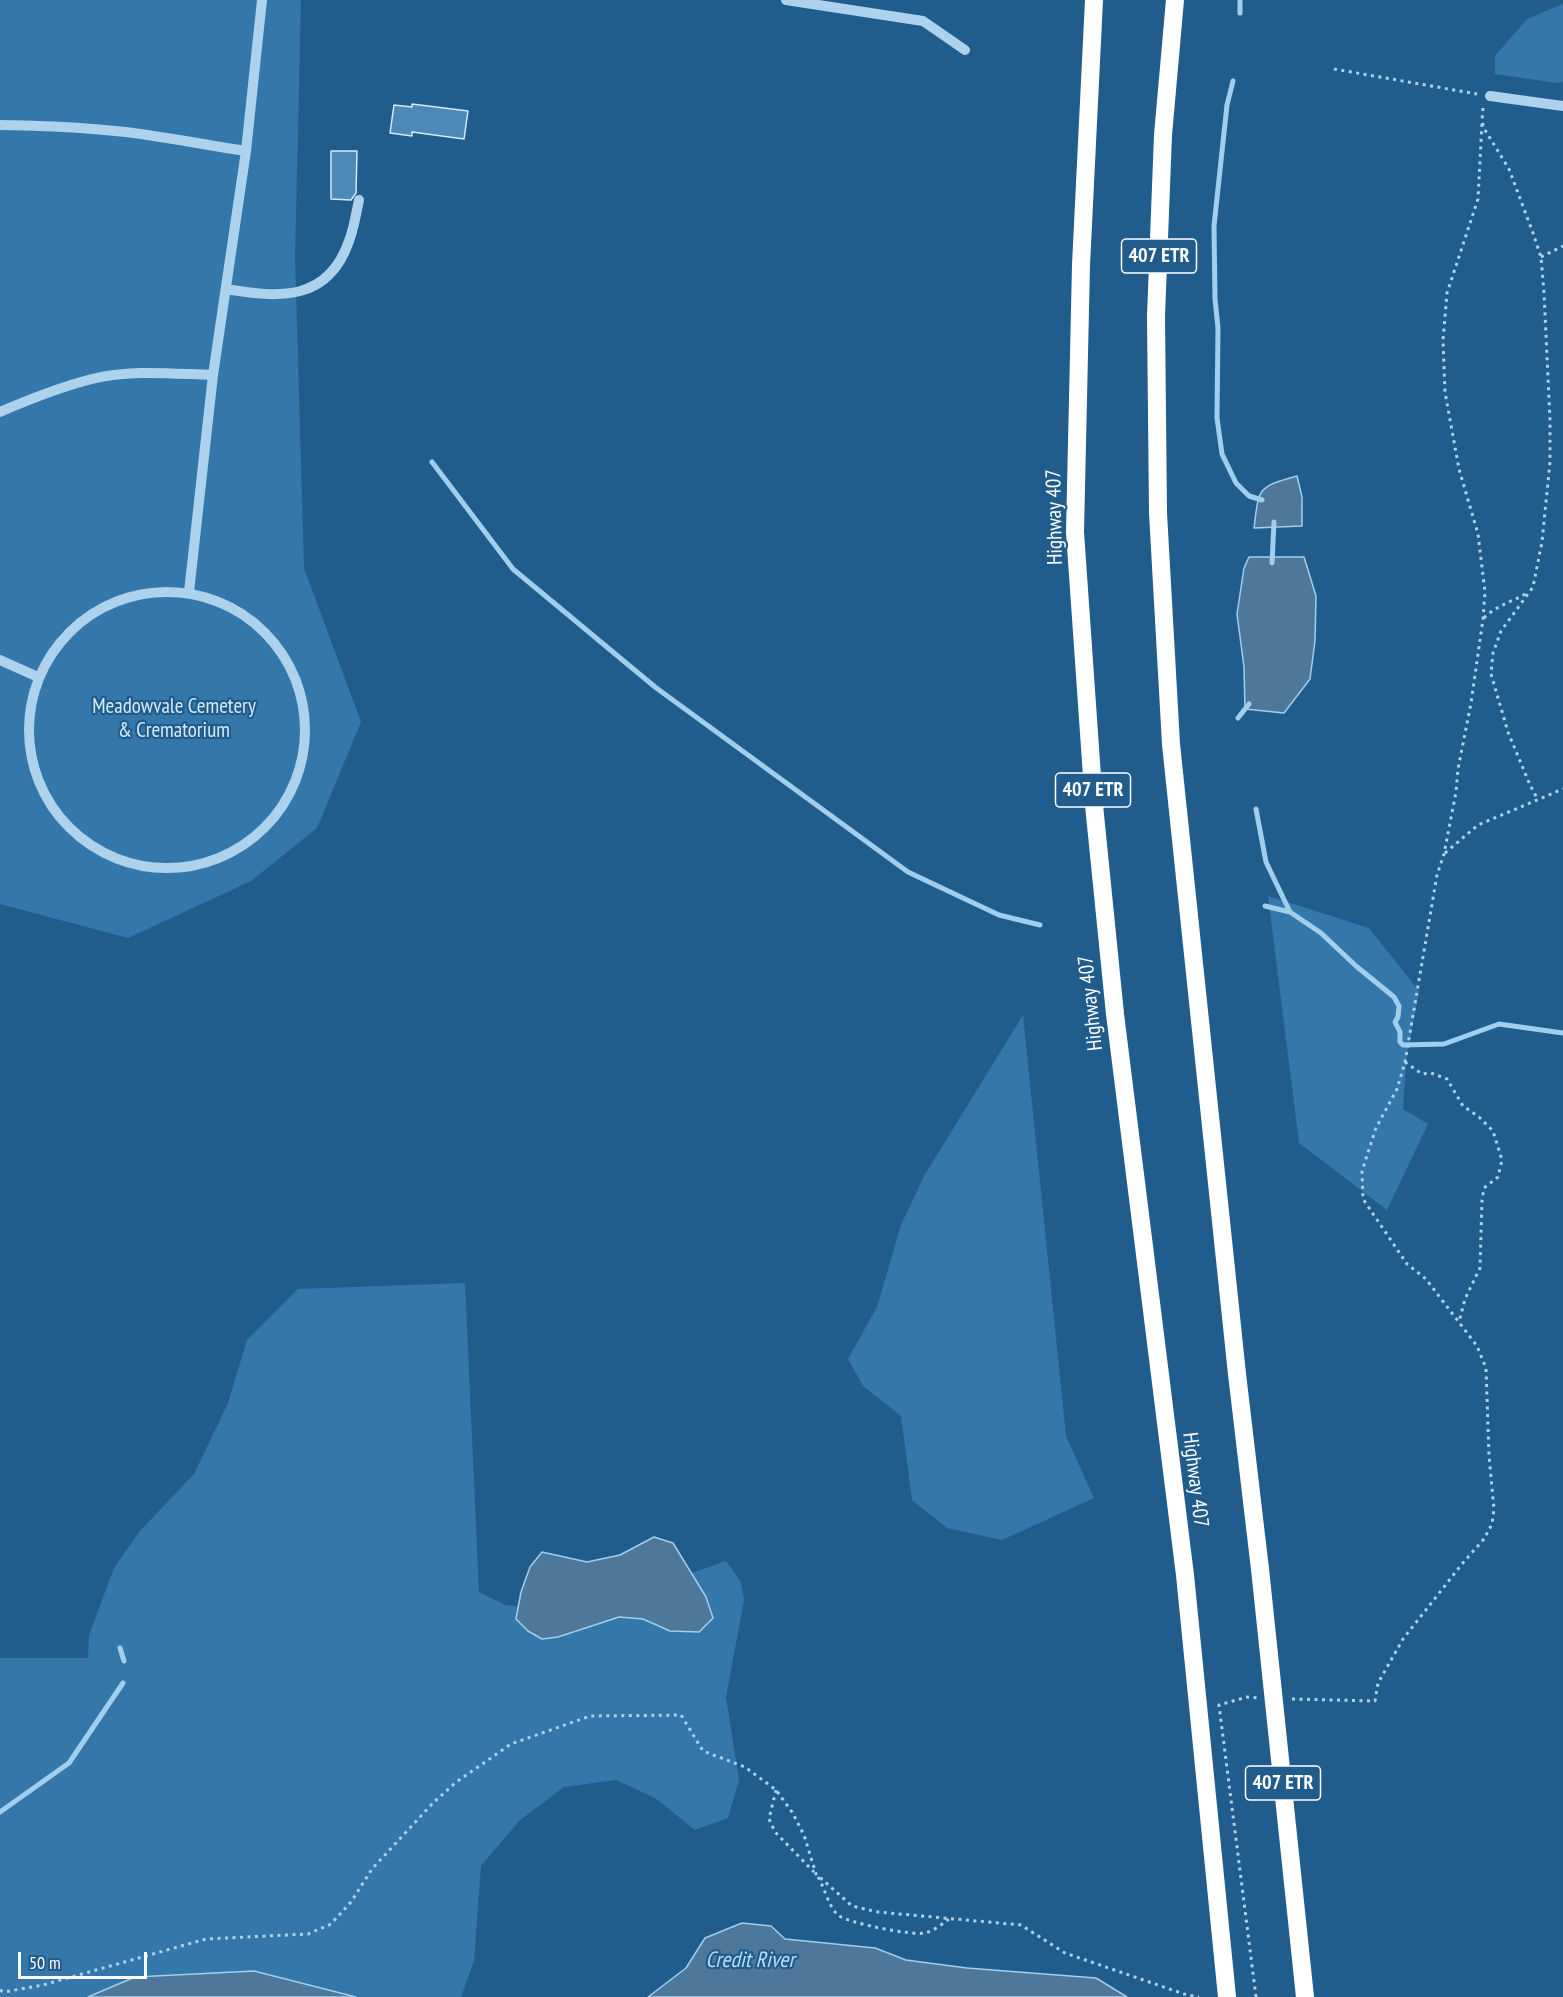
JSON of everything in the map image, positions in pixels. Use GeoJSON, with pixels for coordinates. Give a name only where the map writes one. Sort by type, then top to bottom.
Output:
{"type":"FeatureCollection","features":[{"type":"Feature","properties":{"kind":"highway","name":"Highway 407"},"geometry":{"type":"LineString","coordinates":[[1094,0],[1081,265],[1075,532],[1094,805],[1114,1014],[1185,1575],[1227,1997]]}},
{"type":"Feature","properties":{"kind":"highway","name":"407 ETR"},"geometry":{"type":"LineString","coordinates":[[1175,0],[1163,135],[1156,316],[1159,536],[1171,744],[1305,1997]]}},
{"type":"Feature","properties":{"kind":"street"},"geometry":{"type":"LineString","coordinates":[[189,592],[213,375],[246,151],[262,0]]}},
{"type":"Feature","properties":{"kind":"street"},"geometry":{"type":"LineString","coordinates":[[786,0],[924,21],[965,50]]}},
{"type":"Feature","properties":{"kind":"street"},"geometry":{"type":"LineString","coordinates":[[1490,96],[1563,106]]}},
{"type":"Feature","properties":{"kind":"street"},"geometry":{"type":"LineString","coordinates":[[0,125],[159,136],[212,147],[246,151]]}},
{"type":"Feature","properties":{"kind":"street"},"geometry":{"type":"LineString","coordinates":[[226,289],[255,294],[279,294],[307,290],[319,285],[342,257],[349,241],[359,200]]}},
{"type":"Feature","properties":{"kind":"street"},"geometry":{"type":"LineString","coordinates":[[0,412],[41,394],[94,378],[150,372],[213,375]]}},
{"type":"Feature","properties":{"kind":"street"},"geometry":{"type":"LineString","coordinates":[[142,592],[189,592],[235,608],[273,639],[298,681],[307,729],[298,777],[274,820],[236,851],[189,868],[140,867],[94,849],[58,817],[34,774],[27,726],[38,678],[62,638],[98,608],[142,592]]}},
{"type":"Feature","properties":{"kind":"street"},"geometry":{"type":"LineString","coordinates":[[0,660],[38,678]]}},
{"type":"Feature","properties":{"kind":"path"},"geometry":{"type":"LineString","coordinates":[[1282,1698],[1375,1701],[1378,1683],[1403,1639],[1484,1539],[1492,1524],[1494,1509],[1489,1456],[1486,1368],[1477,1346],[1426,1279],[1407,1264],[1364,1199],[1362,1171],[1376,1128],[1398,1089],[1405,1062],[1437,875],[1444,854],[1471,703],[1483,619],[1485,592],[1478,534],[1459,469],[1445,392],[1443,340],[1447,293],[1478,200],[1482,112],[1490,96],[1334,69]]}},
{"type":"Feature","properties":{"kind":"path"},"geometry":{"type":"LineString","coordinates":[[1482,122],[1509,169],[1541,257],[1549,362],[1550,462],[1542,542],[1535,580],[1502,631],[1493,653],[1491,674],[1508,732],[1538,800]]}},
{"type":"Feature","properties":{"kind":"path"},"geometry":{"type":"LineString","coordinates":[[1541,257],[1563,246]]}},
{"type":"Feature","properties":{"kind":"path"},"geometry":{"type":"LineString","coordinates":[[1483,619],[1506,602],[1529,592]]}},
{"type":"Feature","properties":{"kind":"path"},"geometry":{"type":"LineString","coordinates":[[1444,854],[1479,825],[1563,789]]}},
{"type":"Feature","properties":{"kind":"path"},"geometry":{"type":"LineString","coordinates":[[1405,1062],[1422,1074],[1431,1073],[1447,1079],[1463,1106],[1493,1131],[1502,1160],[1498,1177],[1484,1188],[1480,1268],[1464,1299],[1459,1322]]}},
{"type":"Feature","properties":{"kind":"path"},"geometry":{"type":"LineString","coordinates":[[1256,1997],[1219,1705],[1247,1697],[1258,1698]]}},
{"type":"Feature","properties":{"kind":"path"},"geometry":{"type":"LineString","coordinates":[[0,1990],[4,1992],[43,1985],[206,1939],[308,1934],[331,1924],[351,1902],[372,1869],[455,1782],[511,1744],[590,1716],[681,1715],[703,1751],[745,1767],[776,1790],[800,1828],[816,1874],[838,1915],[852,1921],[910,1934],[924,1934],[949,1919]]}},
{"type":"Feature","properties":{"kind":"path"},"geometry":{"type":"LineString","coordinates":[[776,1790],[769,1819],[775,1832],[816,1874],[852,1906],[878,1912],[1021,1925],[1065,1953],[1187,1995],[1199,1997]]}},
{"type":"Feature","properties":{"kind":"green space","name":"Meadowvale Cemetery & Crematorium"},"geometry":{"type":"Polygon","coordinates":[[[0,0],[301,0],[295,257],[304,568],[361,722],[317,828],[251,881],[128,938],[0,904],[0,0]]]}},
{"type":"Feature","properties":{"kind":"green space"},"geometry":{"type":"Polygon","coordinates":[[[1563,4],[1563,82],[1495,74],[1495,56],[1527,19],[1563,4]]]}},
{"type":"Feature","properties":{"kind":"green space"},"geometry":{"type":"Polygon","coordinates":[[[1268,896],[1369,928],[1419,991],[1406,1061],[1403,1109],[1428,1124],[1387,1210],[1299,1143],[1268,896]]]}},
{"type":"Feature","properties":{"kind":"green space"},"geometry":{"type":"Polygon","coordinates":[[[1023,1015],[1066,1436],[1094,1498],[1002,1540],[947,1528],[912,1500],[901,1416],[863,1386],[848,1359],[877,1307],[901,1225],[924,1176],[1023,1015]]]}},
{"type":"Feature","properties":{"kind":"green space"},"geometry":{"type":"Polygon","coordinates":[[[465,1283],[479,1592],[505,1605],[540,1609],[678,1578],[726,1561],[741,1582],[744,1600],[726,1697],[739,1780],[728,1818],[695,1830],[655,1798],[616,1780],[564,1787],[519,1821],[481,1866],[474,1961],[461,1997],[356,1997],[254,1971],[135,1977],[88,1997],[0,1997],[0,1658],[88,1658],[89,1635],[114,1568],[139,1532],[194,1474],[228,1403],[247,1340],[298,1289],[465,1283]]]}},
{"type":"Feature","properties":{"kind":"water"},"geometry":{"type":"Polygon","coordinates":[[[1297,476],[1302,497],[1302,526],[1254,528],[1257,505],[1262,491],[1274,483],[1297,476]]]}},
{"type":"Feature","properties":{"kind":"water"},"geometry":{"type":"Polygon","coordinates":[[[1249,557],[1304,557],[1316,596],[1315,641],[1310,679],[1284,713],[1245,709],[1244,667],[1237,614],[1244,568],[1249,557]]]}},
{"type":"Feature","properties":{"kind":"water"},"geometry":{"type":"Polygon","coordinates":[[[654,1537],[673,1543],[706,1597],[713,1618],[699,1632],[670,1631],[643,1619],[619,1617],[558,1637],[542,1639],[528,1631],[516,1619],[521,1592],[530,1567],[542,1552],[587,1562],[620,1555],[654,1537]]]}},
{"type":"Feature","properties":{"kind":"water","name":"Credit River"},"geometry":{"type":"Polygon","coordinates":[[[742,1923],[771,1926],[785,1939],[875,1948],[906,1960],[967,1968],[1096,1978],[1127,1997],[648,1997],[686,1968],[705,1938],[742,1923]]]}},
{"type":"Feature","properties":{"kind":"water"},"geometry":{"type":"Polygon","coordinates":[[[254,1971],[356,1997],[88,1997],[135,1977],[254,1971]]]}},
{"type":"Feature","properties":{"kind":"building"},"geometry":{"type":"Polygon","coordinates":[[[412,104],[468,111],[464,139],[412,132],[412,136],[390,133],[394,105],[412,107],[412,104]]]}},
{"type":"Feature","properties":{"kind":"building"},"geometry":{"type":"Polygon","coordinates":[[[331,151],[357,151],[356,193],[351,200],[331,199],[331,151]]]}},
{"type":"Feature","properties":{"kind":"waterway"},"geometry":{"type":"LineString","coordinates":[[1240,0],[1240,13]]}},
{"type":"Feature","properties":{"kind":"waterway"},"geometry":{"type":"LineString","coordinates":[[1233,81],[1227,105],[1214,226],[1215,299],[1218,328],[1217,418],[1222,454],[1236,483],[1249,496],[1262,500]]}},
{"type":"Feature","properties":{"kind":"waterway"},"geometry":{"type":"LineString","coordinates":[[432,462],[513,569],[655,687],[908,872],[999,915],[1040,925]]}},
{"type":"Feature","properties":{"kind":"waterway"},"geometry":{"type":"LineString","coordinates":[[1272,563],[1274,522]]}},
{"type":"Feature","properties":{"kind":"waterway"},"geometry":{"type":"LineString","coordinates":[[1238,718],[1249,704]]}},
{"type":"Feature","properties":{"kind":"waterway"},"geometry":{"type":"LineString","coordinates":[[1256,809],[1266,862],[1290,912]]}},
{"type":"Feature","properties":{"kind":"waterway"},"geometry":{"type":"LineString","coordinates":[[1265,906],[1290,912],[1321,933],[1394,997],[1399,1006],[1395,1022],[1400,1032],[1400,1042],[1403,1045],[1444,1044],[1499,1024],[1563,1033]]}},
{"type":"Feature","properties":{"kind":"waterway"},"geometry":{"type":"LineString","coordinates":[[120,1648],[124,1661]]}},
{"type":"Feature","properties":{"kind":"waterway"},"geometry":{"type":"LineString","coordinates":[[0,1812],[69,1763],[123,1683]]}}]}
